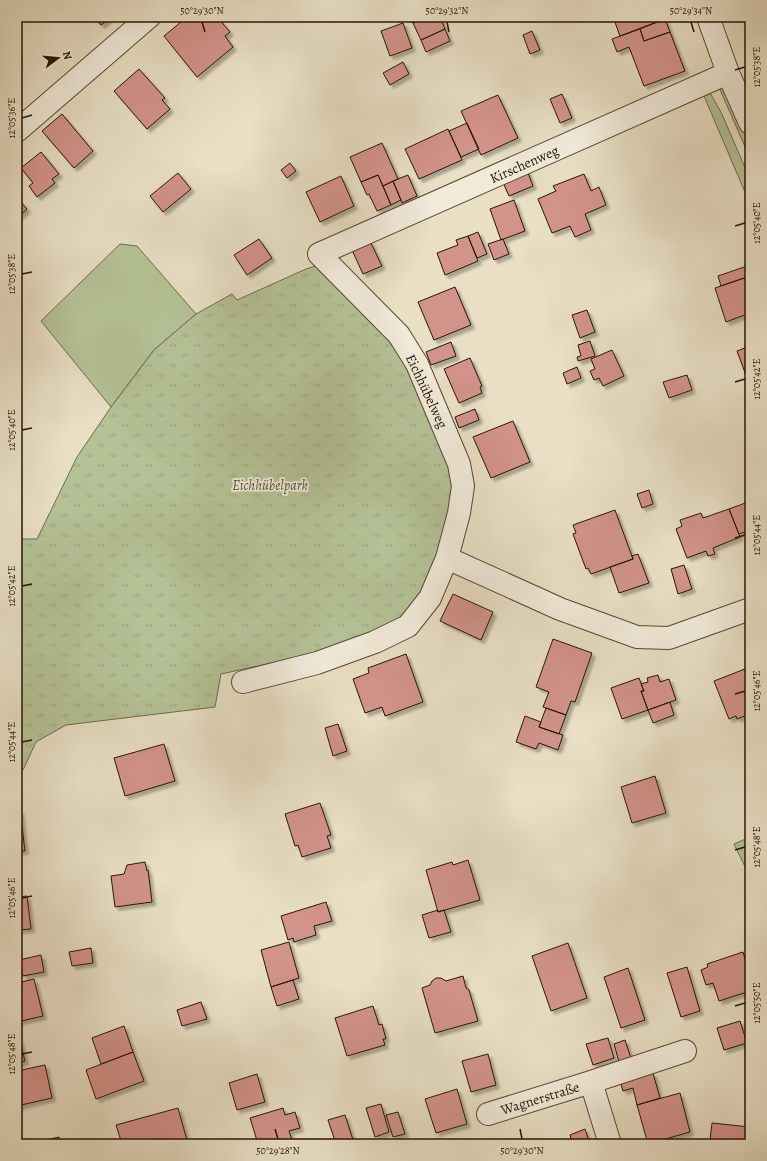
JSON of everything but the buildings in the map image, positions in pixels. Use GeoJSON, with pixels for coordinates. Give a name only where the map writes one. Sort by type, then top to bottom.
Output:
{"type":"FeatureCollection","features":[{"type":"Feature","properties":{"kind":"street"},"geometry":{"type":"LineString","coordinates":[[17,131],[149,17]]}},
{"type":"Feature","properties":{"kind":"street"},"geometry":{"type":"LineString","coordinates":[[708,17],[728,73],[750,123]]}},
{"type":"Feature","properties":{"kind":"street","name":"Kirschenweg"},"geometry":{"type":"LineString","coordinates":[[319,254],[728,73]]}},
{"type":"Feature","properties":{"kind":"street","name":"Eichhübelweg"},"geometry":{"type":"LineString","coordinates":[[243,682],[317,663],[375,642],[408,626],[430,598],[447,558],[459,513],[463,486],[459,464],[417,364],[399,335],[319,254]]}},
{"type":"Feature","properties":{"kind":"street"},"geometry":{"type":"LineString","coordinates":[[447,558],[560,609],[637,637],[669,638],[750,609]]}},
{"type":"Feature","properties":{"kind":"street","name":"Wagnerstraße"},"geometry":{"type":"LineString","coordinates":[[488,1114],[685,1051]]}},
{"type":"Feature","properties":{"kind":"street","name":"Wagnerstraße"},"geometry":{"type":"LineString","coordinates":[[591,1082],[610,1144]]}},
{"type":"Feature","properties":{"kind":"green space"},"geometry":{"type":"Polygon","coordinates":[[[723,83],[750,139],[750,158],[718,85],[723,83]]]}},
{"type":"Feature","properties":{"kind":"green space"},"geometry":{"type":"Polygon","coordinates":[[[710,93],[721,112],[750,179],[750,204],[704,96],[710,93]]]}},
{"type":"Feature","properties":{"kind":"green space"},"geometry":{"type":"Polygon","coordinates":[[[120,244],[137,246],[196,314],[154,350],[111,407],[41,321],[120,244]]]}},
{"type":"Feature","properties":{"kind":"green space","name":"Eichhübelpark"},"geometry":{"type":"Polygon","coordinates":[[[321,264],[380,329],[407,365],[454,464],[453,514],[420,598],[399,620],[361,638],[303,656],[221,674],[215,707],[66,725],[36,742],[23,770],[17,770],[17,699],[21,539],[37,539],[77,457],[111,407],[154,350],[196,314],[232,294],[237,300],[306,269],[321,264]]]}},
{"type":"Feature","properties":{"kind":"green space"},"geometry":{"type":"Polygon","coordinates":[[[750,837],[750,877],[734,844],[750,837]]]}}]}
